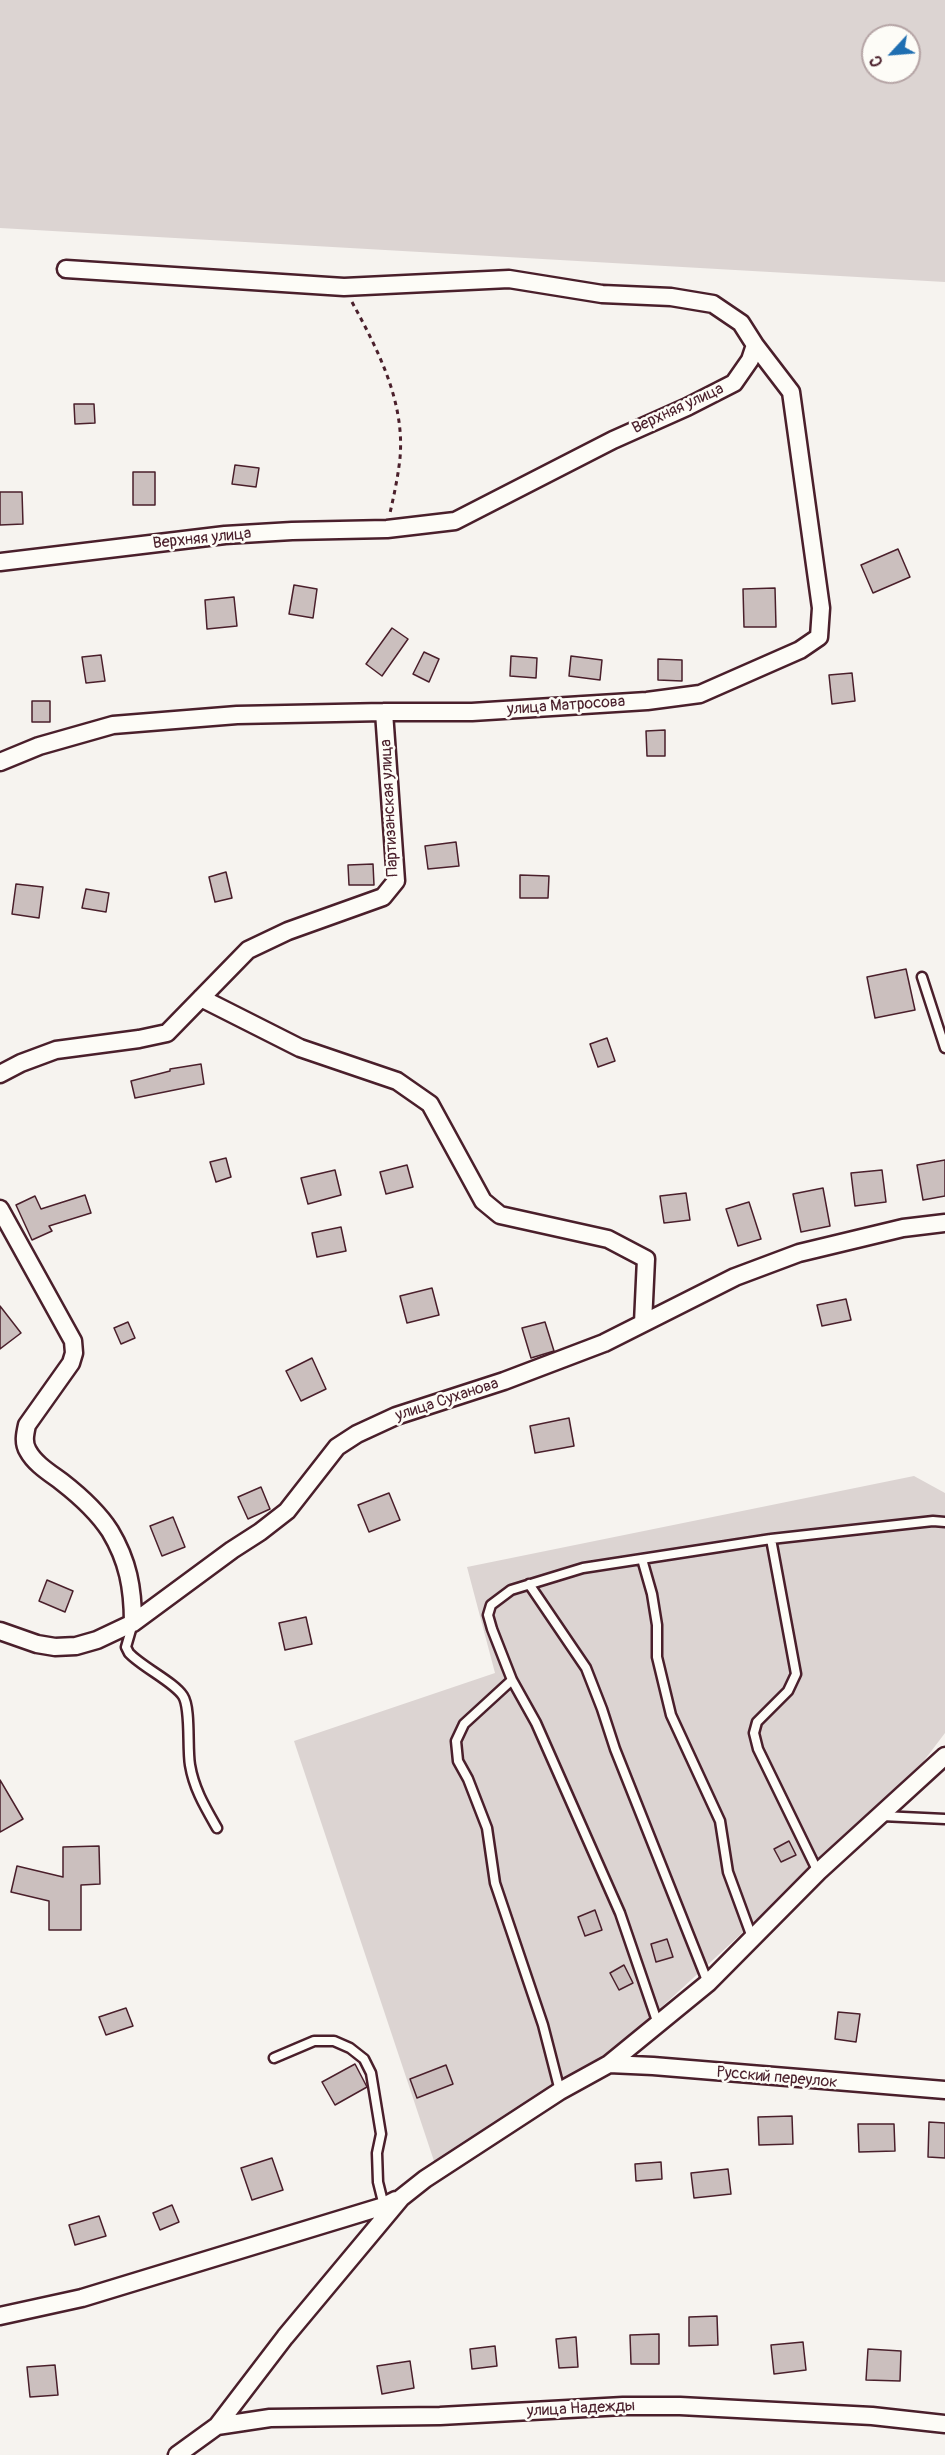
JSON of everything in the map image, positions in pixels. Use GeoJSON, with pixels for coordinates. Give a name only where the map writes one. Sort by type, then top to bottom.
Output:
{"type":"FeatureCollection","features":[{"type":"Feature","properties":{"kind":"street"},"geometry":{"type":"LineString","coordinates":[[66,269],[344,286],[509,279],[602,294],[671,297],[713,304],[741,323],[755,345]]}},
{"type":"Feature","properties":{"kind":"street","name":"Верхняя улица"},"geometry":{"type":"LineString","coordinates":[[0,562],[225,535],[387,529],[456,521],[613,440],[734,383],[750,360],[755,345]]}},
{"type":"Feature","properties":{"kind":"street","name":"улица Матросова"},"geometry":{"type":"LineString","coordinates":[[0,762],[39,746],[113,725],[237,715],[472,712],[647,701],[700,694],[800,650],[819,637],[821,608],[791,392],[755,345]]}},
{"type":"Feature","properties":{"kind":"street","name":"Партизанская улица"},"geometry":{"type":"LineString","coordinates":[[0,1074],[21,1063],[56,1050],[167,1033],[248,950],[288,931],[383,897],[396,881],[384,712]]}},
{"type":"Feature","properties":{"kind":"street"},"geometry":{"type":"LineString","coordinates":[[201,998],[300,1048],[397,1081],[430,1104],[483,1201],[500,1215],[608,1239],[646,1259],[643,1323]]}},
{"type":"Feature","properties":{"kind":"street"},"geometry":{"type":"LineString","coordinates":[[0,1209],[73,1341],[74,1353],[71,1363],[27,1425],[24,1437],[27,1450],[37,1463],[90,1505],[110,1531],[125,1563],[133,1588],[133,1623]]}},
{"type":"Feature","properties":{"kind":"street","name":"улица Суханова"},"geometry":{"type":"LineString","coordinates":[[0,1631],[37,1644],[75,1646],[97,1640],[133,1623],[232,1550],[260,1533],[287,1511],[337,1447],[357,1434],[396,1416],[504,1381],[604,1343],[735,1277],[799,1253],[903,1228],[945,1223]]}},
{"type":"Feature","properties":{"kind":"street"},"geometry":{"type":"LineString","coordinates":[[0,2316],[82,2298],[384,2206],[400,2198],[425,2179],[560,2091],[609,2064],[708,1983],[818,1872],[945,1756]]}},
{"type":"Feature","properties":{"kind":"street","name":"Русский переулок"},"geometry":{"type":"LineString","coordinates":[[609,2064],[945,2090]]}},
{"type":"Feature","properties":{"kind":"street"},"geometry":{"type":"LineString","coordinates":[[177,2455],[217,2426],[285,2337],[400,2198]]}},
{"type":"Feature","properties":{"kind":"street","name":"улица Надежды"},"geometry":{"type":"LineString","coordinates":[[217,2426],[270,2418],[440,2416],[623,2406],[680,2406],[872,2416],[945,2424]]}},
{"type":"Feature","properties":{"kind":"lane"},"geometry":{"type":"LineString","coordinates":[[922,977],[945,1048]]}},
{"type":"Feature","properties":{"kind":"lane"},"geometry":{"type":"LineString","coordinates":[[658,2024],[620,1913],[536,1723],[512,1680],[488,1615],[491,1605],[499,1597],[528,1584],[583,1568],[771,1539],[933,1521],[945,1522]]}},
{"type":"Feature","properties":{"kind":"lane"},"geometry":{"type":"LineString","coordinates":[[771,1539],[796,1674],[788,1691],[757,1722],[754,1733],[758,1749],[818,1872]]}},
{"type":"Feature","properties":{"kind":"lane"},"geometry":{"type":"LineString","coordinates":[[642,1559],[652,1594],[657,1625],[657,1657],[668,1705],[720,1821],[728,1872],[753,1940]]}},
{"type":"Feature","properties":{"kind":"lane"},"geometry":{"type":"LineString","coordinates":[[528,1584],[586,1668],[603,1709],[615,1749],[708,1983]]}},
{"type":"Feature","properties":{"kind":"lane"},"geometry":{"type":"LineString","coordinates":[[133,1623],[126,1647],[129,1653],[183,1696],[188,1713],[187,1740],[190,1766],[199,1798],[217,1828]]}},
{"type":"Feature","properties":{"kind":"lane"},"geometry":{"type":"LineString","coordinates":[[512,1680],[464,1724],[456,1741],[458,1761],[488,1828],[495,1883],[543,2025],[560,2091]]}},
{"type":"Feature","properties":{"kind":"lane"},"geometry":{"type":"LineString","coordinates":[[878,1815],[945,1820]]}},
{"type":"Feature","properties":{"kind":"lane"},"geometry":{"type":"LineString","coordinates":[[274,2058],[314,2041],[334,2041],[350,2048],[364,2059],[371,2073],[381,2134],[377,2153],[384,2206]]}},
{"type":"Feature","properties":{"kind":"path"},"geometry":{"type":"LineString","coordinates":[[344,286],[386,368],[399,414],[400,457],[387,529]]}},
{"type":"Feature","properties":{"kind":"shaded area"},"geometry":{"type":"Polygon","coordinates":[[[0,0],[945,0],[945,282],[0,228],[0,0]]]}},
{"type":"Feature","properties":{"kind":"shaded area"},"geometry":{"type":"Polygon","coordinates":[[[914,1476],[945,1493],[945,1733],[923,1762],[606,2058],[436,2167],[294,1741],[495,1673],[467,1567],[914,1476]]]}},
{"type":"Feature","properties":{"kind":"building"},"geometry":{"type":"Polygon","coordinates":[[[74,404],[94,404],[95,423],[75,424],[74,404]]]}},
{"type":"Feature","properties":{"kind":"building"},"geometry":{"type":"Polygon","coordinates":[[[235,465],[259,468],[256,487],[232,484],[235,465]]]}},
{"type":"Feature","properties":{"kind":"building"},"geometry":{"type":"Polygon","coordinates":[[[133,472],[155,472],[155,505],[133,505],[133,472]]]}},
{"type":"Feature","properties":{"kind":"building"},"geometry":{"type":"Polygon","coordinates":[[[0,492],[22,492],[23,524],[0,525],[0,492]]]}},
{"type":"Feature","properties":{"kind":"building"},"geometry":{"type":"Polygon","coordinates":[[[898,549],[910,577],[873,593],[861,565],[898,549]]]}},
{"type":"Feature","properties":{"kind":"building"},"geometry":{"type":"Polygon","coordinates":[[[294,585],[317,589],[313,618],[289,614],[294,585]]]}},
{"type":"Feature","properties":{"kind":"building"},"geometry":{"type":"Polygon","coordinates":[[[775,588],[776,627],[744,627],[743,589],[775,588]]]}},
{"type":"Feature","properties":{"kind":"building"},"geometry":{"type":"Polygon","coordinates":[[[234,597],[237,626],[207,629],[205,600],[234,597]]]}},
{"type":"Feature","properties":{"kind":"building"},"geometry":{"type":"Polygon","coordinates":[[[392,628],[408,639],[382,676],[366,664],[392,628]]]}},
{"type":"Feature","properties":{"kind":"building"},"geometry":{"type":"Polygon","coordinates":[[[424,652],[439,659],[429,682],[413,674],[424,652]]]}},
{"type":"Feature","properties":{"kind":"building"},"geometry":{"type":"Polygon","coordinates":[[[101,655],[105,681],[86,683],[82,657],[101,655]]]}},
{"type":"Feature","properties":{"kind":"building"},"geometry":{"type":"Polygon","coordinates":[[[511,656],[537,658],[536,678],[510,676],[511,656]]]}},
{"type":"Feature","properties":{"kind":"building"},"geometry":{"type":"Polygon","coordinates":[[[571,656],[602,660],[600,680],[569,676],[571,656]]]}},
{"type":"Feature","properties":{"kind":"building"},"geometry":{"type":"Polygon","coordinates":[[[658,659],[682,660],[682,681],[658,680],[658,659]]]}},
{"type":"Feature","properties":{"kind":"building"},"geometry":{"type":"Polygon","coordinates":[[[852,673],[855,701],[832,704],[829,675],[852,673]]]}},
{"type":"Feature","properties":{"kind":"building"},"geometry":{"type":"Polygon","coordinates":[[[32,701],[50,701],[50,722],[32,722],[32,701]]]}},
{"type":"Feature","properties":{"kind":"building"},"geometry":{"type":"Polygon","coordinates":[[[665,730],[665,756],[647,756],[646,731],[665,730]]]}},
{"type":"Feature","properties":{"kind":"building"},"geometry":{"type":"Polygon","coordinates":[[[456,842],[459,866],[428,869],[425,846],[456,842]]]}},
{"type":"Feature","properties":{"kind":"building"},"geometry":{"type":"Polygon","coordinates":[[[373,864],[374,885],[349,885],[348,865],[373,864]]]}},
{"type":"Feature","properties":{"kind":"building"},"geometry":{"type":"Polygon","coordinates":[[[226,872],[232,898],[215,902],[209,877],[226,872]]]}},
{"type":"Feature","properties":{"kind":"building"},"geometry":{"type":"Polygon","coordinates":[[[520,875],[549,876],[548,898],[520,898],[520,875]]]}},
{"type":"Feature","properties":{"kind":"building"},"geometry":{"type":"Polygon","coordinates":[[[16,884],[43,887],[39,918],[12,914],[16,884]]]}},
{"type":"Feature","properties":{"kind":"building"},"geometry":{"type":"Polygon","coordinates":[[[86,889],[109,893],[106,912],[82,908],[86,889]]]}},
{"type":"Feature","properties":{"kind":"building"},"geometry":{"type":"Polygon","coordinates":[[[906,969],[915,1010],[875,1018],[867,977],[906,969]]]}},
{"type":"Feature","properties":{"kind":"building"},"geometry":{"type":"Polygon","coordinates":[[[607,1038],[615,1061],[598,1067],[590,1044],[607,1038]]]}},
{"type":"Feature","properties":{"kind":"building"},"geometry":{"type":"Polygon","coordinates":[[[201,1064],[204,1084],[135,1098],[131,1081],[170,1071],[170,1069],[201,1064]]]}},
{"type":"Feature","properties":{"kind":"building"},"geometry":{"type":"Polygon","coordinates":[[[226,1158],[231,1177],[216,1182],[210,1162],[226,1158]]]}},
{"type":"Feature","properties":{"kind":"building"},"geometry":{"type":"Polygon","coordinates":[[[945,1160],[945,1196],[923,1200],[917,1165],[945,1160]]]}},
{"type":"Feature","properties":{"kind":"building"},"geometry":{"type":"Polygon","coordinates":[[[407,1165],[413,1187],[386,1194],[380,1172],[407,1165]]]}},
{"type":"Feature","properties":{"kind":"building"},"geometry":{"type":"Polygon","coordinates":[[[335,1170],[341,1195],[308,1204],[301,1178],[335,1170]]]}},
{"type":"Feature","properties":{"kind":"building"},"geometry":{"type":"Polygon","coordinates":[[[882,1170],[886,1202],[855,1206],[851,1173],[882,1170]]]}},
{"type":"Feature","properties":{"kind":"building"},"geometry":{"type":"Polygon","coordinates":[[[823,1188],[830,1226],[801,1232],[793,1194],[823,1188]]]}},
{"type":"Feature","properties":{"kind":"building"},"geometry":{"type":"Polygon","coordinates":[[[686,1193],[690,1220],[664,1223],[660,1196],[686,1193]]]}},
{"type":"Feature","properties":{"kind":"building"},"geometry":{"type":"Polygon","coordinates":[[[85,1195],[91,1213],[49,1226],[52,1231],[32,1240],[16,1205],[35,1196],[41,1209],[85,1195]]]}},
{"type":"Feature","properties":{"kind":"building"},"geometry":{"type":"Polygon","coordinates":[[[749,1202],[761,1239],[738,1246],[726,1209],[749,1202]]]}},
{"type":"Feature","properties":{"kind":"building"},"geometry":{"type":"Polygon","coordinates":[[[341,1227],[346,1251],[317,1257],[312,1233],[341,1227]]]}},
{"type":"Feature","properties":{"kind":"building"},"geometry":{"type":"Polygon","coordinates":[[[432,1288],[439,1315],[407,1323],[400,1296],[432,1288]]]}},
{"type":"Feature","properties":{"kind":"building"},"geometry":{"type":"Polygon","coordinates":[[[846,1299],[851,1320],[822,1326],[817,1305],[846,1299]]]}},
{"type":"Feature","properties":{"kind":"building"},"geometry":{"type":"Polygon","coordinates":[[[0,1306],[21,1333],[0,1349],[0,1306]]]}},
{"type":"Feature","properties":{"kind":"building"},"geometry":{"type":"Polygon","coordinates":[[[128,1322],[135,1338],[121,1344],[114,1328],[128,1322]]]}},
{"type":"Feature","properties":{"kind":"building"},"geometry":{"type":"Polygon","coordinates":[[[545,1322],[554,1351],[531,1358],[522,1328],[545,1322]]]}},
{"type":"Feature","properties":{"kind":"building"},"geometry":{"type":"Polygon","coordinates":[[[312,1358],[326,1389],[301,1401],[286,1371],[312,1358]]]}},
{"type":"Feature","properties":{"kind":"building"},"geometry":{"type":"Polygon","coordinates":[[[569,1418],[574,1446],[535,1453],[530,1426],[569,1418]]]}},
{"type":"Feature","properties":{"kind":"building"},"geometry":{"type":"Polygon","coordinates":[[[261,1487],[270,1509],[248,1519],[238,1497],[261,1487]]]}},
{"type":"Feature","properties":{"kind":"building"},"geometry":{"type":"Polygon","coordinates":[[[389,1493],[400,1520],[369,1532],[358,1505],[389,1493]]]}},
{"type":"Feature","properties":{"kind":"building"},"geometry":{"type":"Polygon","coordinates":[[[173,1517],[185,1547],[162,1556],[150,1526],[173,1517]]]}},
{"type":"Feature","properties":{"kind":"building"},"geometry":{"type":"Polygon","coordinates":[[[47,1580],[73,1591],[65,1612],[39,1601],[47,1580]]]}},
{"type":"Feature","properties":{"kind":"building"},"geometry":{"type":"Polygon","coordinates":[[[306,1617],[312,1644],[285,1650],[279,1623],[306,1617]]]}},
{"type":"Feature","properties":{"kind":"building"},"geometry":{"type":"Polygon","coordinates":[[[0,1780],[23,1819],[0,1832],[0,1780]]]}},
{"type":"Feature","properties":{"kind":"building"},"geometry":{"type":"Polygon","coordinates":[[[789,1841],[796,1855],[781,1862],[774,1849],[789,1841]]]}},
{"type":"Feature","properties":{"kind":"building"},"geometry":{"type":"Polygon","coordinates":[[[99,1846],[100,1884],[81,1885],[81,1930],[49,1930],[49,1901],[11,1892],[17,1866],[63,1877],[63,1847],[99,1846]]]}},
{"type":"Feature","properties":{"kind":"building"},"geometry":{"type":"Polygon","coordinates":[[[595,1910],[602,1930],[585,1936],[578,1917],[595,1910]]]}},
{"type":"Feature","properties":{"kind":"building"},"geometry":{"type":"Polygon","coordinates":[[[667,1939],[673,1957],[656,1962],[651,1944],[667,1939]]]}},
{"type":"Feature","properties":{"kind":"building"},"geometry":{"type":"Polygon","coordinates":[[[624,1965],[633,1983],[619,1990],[610,1973],[624,1965]]]}},
{"type":"Feature","properties":{"kind":"building"},"geometry":{"type":"Polygon","coordinates":[[[126,2008],[133,2026],[106,2035],[99,2017],[126,2008]]]}},
{"type":"Feature","properties":{"kind":"building"},"geometry":{"type":"Polygon","coordinates":[[[838,2012],[860,2014],[856,2042],[835,2039],[838,2012]]]}},
{"type":"Feature","properties":{"kind":"building"},"geometry":{"type":"Polygon","coordinates":[[[355,2064],[367,2087],[335,2105],[322,2082],[355,2064]]]}},
{"type":"Feature","properties":{"kind":"building"},"geometry":{"type":"Polygon","coordinates":[[[446,2065],[453,2084],[417,2098],[410,2079],[446,2065]]]}},
{"type":"Feature","properties":{"kind":"building"},"geometry":{"type":"Polygon","coordinates":[[[792,2116],[793,2144],[759,2145],[758,2117],[792,2116]]]}},
{"type":"Feature","properties":{"kind":"building"},"geometry":{"type":"Polygon","coordinates":[[[929,2122],[945,2123],[945,2158],[928,2157],[929,2122]]]}},
{"type":"Feature","properties":{"kind":"building"},"geometry":{"type":"Polygon","coordinates":[[[858,2124],[894,2124],[895,2151],[859,2152],[858,2124]]]}},
{"type":"Feature","properties":{"kind":"building"},"geometry":{"type":"Polygon","coordinates":[[[272,2158],[283,2190],[252,2200],[241,2168],[272,2158]]]}},
{"type":"Feature","properties":{"kind":"building"},"geometry":{"type":"Polygon","coordinates":[[[661,2162],[662,2179],[636,2181],[635,2164],[661,2162]]]}},
{"type":"Feature","properties":{"kind":"building"},"geometry":{"type":"Polygon","coordinates":[[[728,2169],[731,2194],[694,2198],[691,2173],[728,2169]]]}},
{"type":"Feature","properties":{"kind":"building"},"geometry":{"type":"Polygon","coordinates":[[[172,2205],[179,2222],[160,2230],[153,2213],[172,2205]]]}},
{"type":"Feature","properties":{"kind":"building"},"geometry":{"type":"Polygon","coordinates":[[[99,2216],[106,2236],[75,2245],[69,2225],[99,2216]]]}},
{"type":"Feature","properties":{"kind":"building"},"geometry":{"type":"Polygon","coordinates":[[[717,2316],[718,2345],[689,2346],[689,2317],[717,2316]]]}},
{"type":"Feature","properties":{"kind":"building"},"geometry":{"type":"Polygon","coordinates":[[[659,2334],[659,2364],[631,2364],[630,2335],[659,2334]]]}},
{"type":"Feature","properties":{"kind":"building"},"geometry":{"type":"Polygon","coordinates":[[[576,2337],[578,2367],[559,2368],[556,2339],[576,2337]]]}},
{"type":"Feature","properties":{"kind":"building"},"geometry":{"type":"Polygon","coordinates":[[[803,2342],[806,2370],[774,2374],[771,2345],[803,2342]]]}},
{"type":"Feature","properties":{"kind":"building"},"geometry":{"type":"Polygon","coordinates":[[[495,2346],[497,2366],[472,2369],[470,2349],[495,2346]]]}},
{"type":"Feature","properties":{"kind":"building"},"geometry":{"type":"Polygon","coordinates":[[[868,2349],[901,2351],[900,2381],[866,2380],[868,2349]]]}},
{"type":"Feature","properties":{"kind":"building"},"geometry":{"type":"Polygon","coordinates":[[[410,2361],[414,2388],[382,2394],[377,2366],[410,2361]]]}},
{"type":"Feature","properties":{"kind":"building"},"geometry":{"type":"Polygon","coordinates":[[[55,2365],[58,2395],[30,2397],[27,2367],[55,2365]]]}}]}
